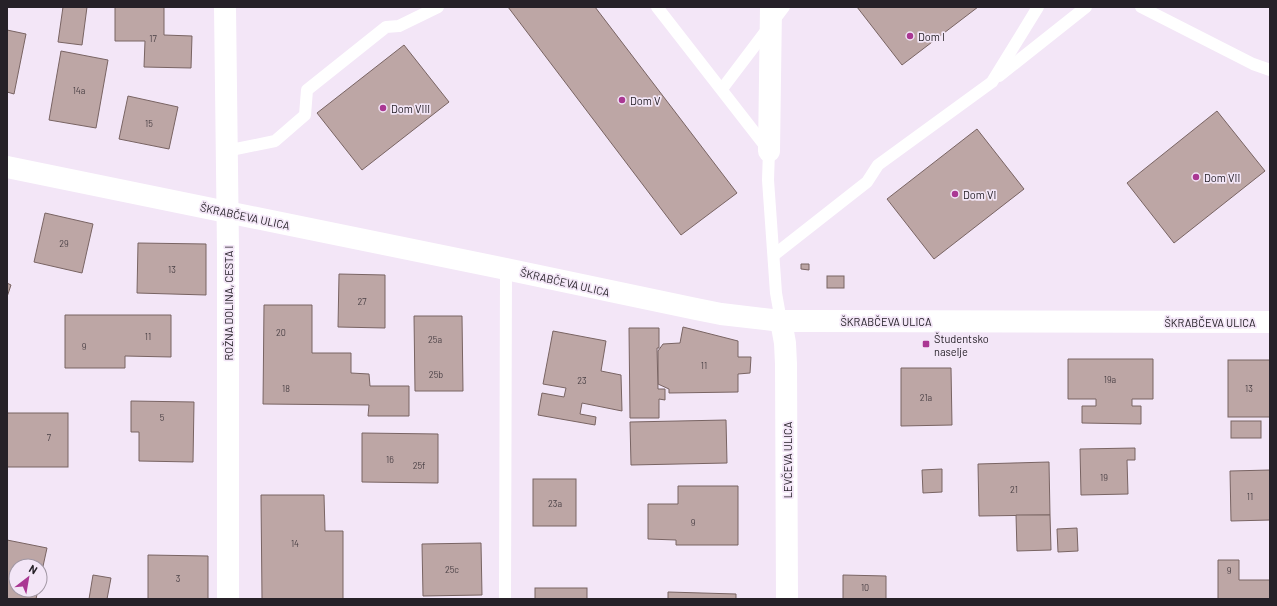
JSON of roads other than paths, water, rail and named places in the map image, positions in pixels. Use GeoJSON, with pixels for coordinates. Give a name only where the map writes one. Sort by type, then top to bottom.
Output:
{"type":"FeatureCollection","features":[{"type":"Feature","properties":{"kind":"street","name":"ROŽNA DOLINA, CESTA I"},"geometry":{"type":"LineString","coordinates":[[225,7],[228,599]]}},
{"type":"Feature","properties":{"kind":"street"},"geometry":{"type":"LineString","coordinates":[[769,151],[771,16]]}},
{"type":"Feature","properties":{"kind":"street","name":"ŠKRABČEVA ULICA"},"geometry":{"type":"LineString","coordinates":[[7,167],[721,314],[780,321],[1270,322]]}},
{"type":"Feature","properties":{"kind":"street","name":"LEVČEVA ULICA"},"geometry":{"type":"LineString","coordinates":[[780,321],[785,343],[786,364],[787,599]]}},
{"type":"Feature","properties":{"kind":"lane"},"geometry":{"type":"LineString","coordinates":[[226,151],[275,141],[305,115],[307,90],[386,27],[399,26],[438,7]]}},
{"type":"Feature","properties":{"kind":"lane"},"geometry":{"type":"LineString","coordinates":[[657,7],[769,151],[768,180],[776,293],[780,321]]}},
{"type":"Feature","properties":{"kind":"lane"},"geometry":{"type":"LineString","coordinates":[[722,89],[771,16],[784,7]]}},
{"type":"Feature","properties":{"kind":"lane"},"geometry":{"type":"LineString","coordinates":[[992,82],[1038,7]]}},
{"type":"Feature","properties":{"kind":"lane"},"geometry":{"type":"LineString","coordinates":[[774,255],[867,182],[878,165],[992,82],[1086,7]]}},
{"type":"Feature","properties":{"kind":"lane"},"geometry":{"type":"LineString","coordinates":[[1141,7],[1253,64],[1270,70]]}},
{"type":"Feature","properties":{"kind":"lane","name":"ŠKRABČEVA ULICA"},"geometry":{"type":"LineString","coordinates":[[505,599],[506,269]]}},
{"type":"Feature","properties":{"kind":"place","name":"Dom I"},"geometry":{"type":"Point","coordinates":[910,36]}},
{"type":"Feature","properties":{"kind":"place","name":"Dom V"},"geometry":{"type":"Point","coordinates":[622,100]}},
{"type":"Feature","properties":{"kind":"place","name":"Dom VIII"},"geometry":{"type":"Point","coordinates":[383,108]}},
{"type":"Feature","properties":{"kind":"place","name":"Dom VII"},"geometry":{"type":"Point","coordinates":[1196,177]}},
{"type":"Feature","properties":{"kind":"place","name":"Dom VI"},"geometry":{"type":"Point","coordinates":[955,194]}},
{"type":"Feature","properties":{"kind":"place","name":"Študentsko naselje"},"geometry":{"type":"Point","coordinates":[926,344]}}]}
